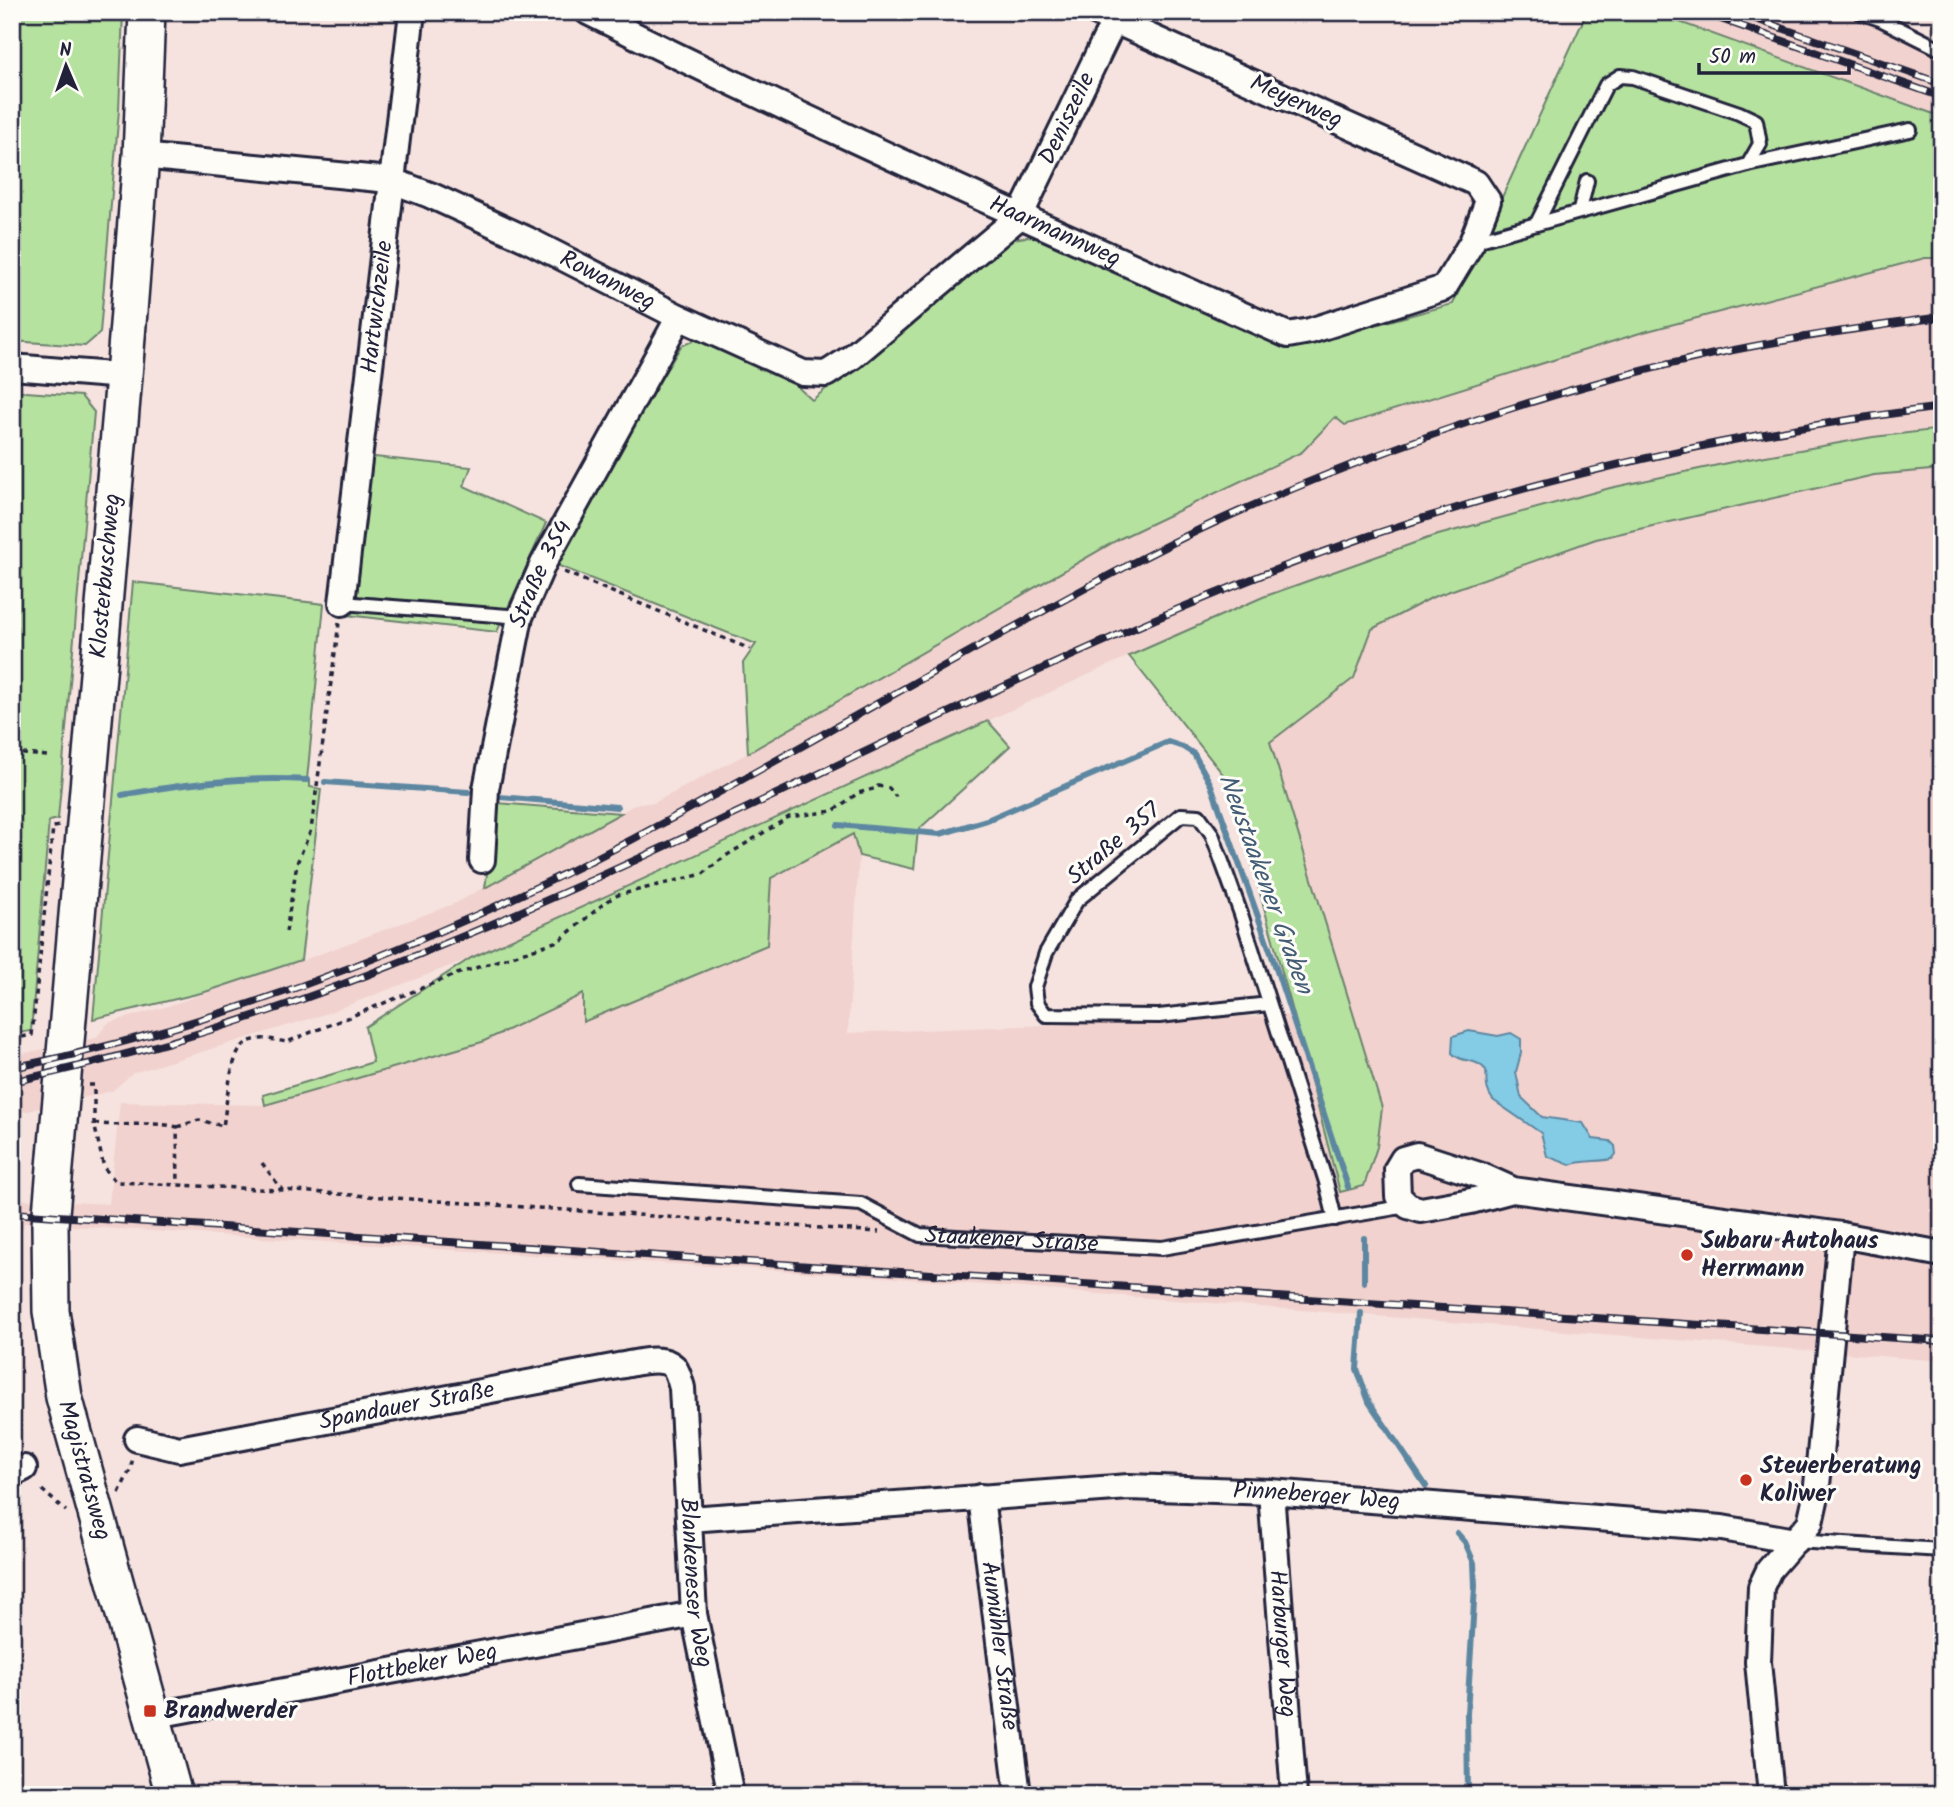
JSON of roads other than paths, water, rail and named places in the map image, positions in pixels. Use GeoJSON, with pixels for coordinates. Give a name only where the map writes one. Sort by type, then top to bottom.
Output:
{"type":"FeatureCollection","features":[{"type":"Feature","properties":{"kind":"street","name":"Klosterbuschweg"},"geometry":{"type":"LineString","coordinates":[[57,1140],[124,376],[141,156],[147,12]]}},
{"type":"Feature","properties":{"kind":"street","name":"Hartwichzeile"},"geometry":{"type":"LineString","coordinates":[[342,603],[412,12]]}},
{"type":"Feature","properties":{"kind":"street","name":"Haarmannweg"},"geometry":{"type":"LineString","coordinates":[[588,12],[724,80],[1288,335],[1310,331],[1444,288],[1472,242],[1488,201]]}},
{"type":"Feature","properties":{"kind":"street","name":"Deniszeile"},"geometry":{"type":"LineString","coordinates":[[1020,216],[1105,17]]}},
{"type":"Feature","properties":{"kind":"street","name":"Meyerweg"},"geometry":{"type":"LineString","coordinates":[[1105,17],[1476,183],[1488,201]]}},
{"type":"Feature","properties":{"kind":"street","name":"Rowanweg"},"geometry":{"type":"LineString","coordinates":[[141,156],[390,180],[430,195],[528,240],[679,317],[803,373],[826,374],[852,356],[1020,216]]}},
{"type":"Feature","properties":{"kind":"street","name":"Straße 354"},"geometry":{"type":"LineString","coordinates":[[482,860],[486,789],[520,617],[543,564],[679,317]]}},
{"type":"Feature","properties":{"kind":"street"},"geometry":{"type":"LineString","coordinates":[[12,368],[124,376]]}},
{"type":"Feature","properties":{"kind":"street","name":"Magistratsweg"},"geometry":{"type":"LineString","coordinates":[[57,1140],[49,1261],[51,1311],[58,1367],[70,1423],[174,1795]]}},
{"type":"Feature","properties":{"kind":"street","name":"Staakener Straße"},"geometry":{"type":"LineString","coordinates":[[1513,1190],[1421,1210],[1408,1206],[1398,1196],[1396,1169],[1403,1159],[1417,1155],[1482,1176],[1513,1190],[1841,1235],[1942,1254]]}},
{"type":"Feature","properties":{"kind":"street"},"geometry":{"type":"LineString","coordinates":[[1771,1795],[1758,1662],[1761,1587],[1769,1570],[1810,1523],[1816,1496],[1841,1235]]}},
{"type":"Feature","properties":{"kind":"street","name":"Spandauer Straße"},"geometry":{"type":"LineString","coordinates":[[137,1439],[179,1449],[654,1360],[669,1363],[676,1368]]}},
{"type":"Feature","properties":{"kind":"street","name":"Blankeneser Weg"},"geometry":{"type":"LineString","coordinates":[[676,1368],[682,1388],[694,1614],[731,1795]]}},
{"type":"Feature","properties":{"kind":"street","name":"Pinneberger Weg"},"geometry":{"type":"LineString","coordinates":[[690,1519],[1129,1487],[1271,1492],[1696,1526],[1795,1541]]}},
{"type":"Feature","properties":{"kind":"street","name":"Harburger Weg"},"geometry":{"type":"LineString","coordinates":[[1271,1492],[1294,1795]]}},
{"type":"Feature","properties":{"kind":"street","name":"Aumühler Straße"},"geometry":{"type":"LineString","coordinates":[[981,1496],[1018,1795]]}},
{"type":"Feature","properties":{"kind":"street","name":"Flottbeker Weg"},"geometry":{"type":"LineString","coordinates":[[151,1716],[694,1614]]}},
{"type":"Feature","properties":{"kind":"lane"},"geometry":{"type":"LineString","coordinates":[[1860,12],[1942,50]]}},
{"type":"Feature","properties":{"kind":"lane"},"geometry":{"type":"LineString","coordinates":[[1537,223],[1606,85],[1620,76],[1633,77],[1756,121],[1760,144],[1748,165]]}},
{"type":"Feature","properties":{"kind":"lane"},"geometry":{"type":"LineString","coordinates":[[1472,242],[1748,165],[1910,130]]}},
{"type":"Feature","properties":{"kind":"lane"},"geometry":{"type":"LineString","coordinates":[[1760,144],[1779,158]]}},
{"type":"Feature","properties":{"kind":"lane"},"geometry":{"type":"LineString","coordinates":[[1580,210],[1587,181]]}},
{"type":"Feature","properties":{"kind":"lane"},"geometry":{"type":"LineString","coordinates":[[342,603],[520,617]]}},
{"type":"Feature","properties":{"kind":"lane","name":"Straße 357"},"geometry":{"type":"LineString","coordinates":[[1269,1004],[1158,1016],[1058,1015],[1046,1014],[1037,1003],[1035,987],[1046,953],[1077,900],[1181,815],[1199,816],[1212,834],[1269,1004],[1326,1182],[1335,1219]]}},
{"type":"Feature","properties":{"kind":"lane","name":"Staakener Straße"},"geometry":{"type":"LineString","coordinates":[[579,1184],[861,1204],[920,1235],[1162,1248],[1408,1206]]}},
{"type":"Feature","properties":{"kind":"lane","name":"Pinneberger Weg"},"geometry":{"type":"LineString","coordinates":[[1795,1541],[1942,1550]]}},
{"type":"Feature","properties":{"kind":"water"},"geometry":{"type":"Polygon","coordinates":[[[1469,1031],[1498,1036],[1511,1033],[1521,1039],[1516,1072],[1521,1097],[1542,1117],[1583,1123],[1593,1139],[1610,1141],[1615,1146],[1616,1154],[1612,1159],[1570,1165],[1547,1156],[1541,1133],[1490,1096],[1486,1070],[1477,1063],[1452,1053],[1453,1036],[1469,1031]]]}},
{"type":"Feature","properties":{"kind":"waterway","name":"Neustaakener Graben"},"geometry":{"type":"LineString","coordinates":[[838,825],[940,834],[987,820],[1168,742],[1194,754],[1211,785],[1271,953],[1348,1187]]}},
{"type":"Feature","properties":{"kind":"waterway","name":"Neustaakener Graben"},"geometry":{"type":"LineString","coordinates":[[122,795],[214,782],[307,780]]}},
{"type":"Feature","properties":{"kind":"waterway","name":"Neustaakener Graben"},"geometry":{"type":"LineString","coordinates":[[325,782],[468,792]]}},
{"type":"Feature","properties":{"kind":"waterway","name":"Neustaakener Graben"},"geometry":{"type":"LineString","coordinates":[[499,797],[617,807]]}},
{"type":"Feature","properties":{"kind":"waterway","name":"Neustaakener Graben"},"geometry":{"type":"LineString","coordinates":[[1364,1238],[1364,1282]]}},
{"type":"Feature","properties":{"kind":"waterway","name":"Neustaakener Graben"},"geometry":{"type":"LineString","coordinates":[[1361,1313],[1357,1369],[1369,1402],[1426,1486]]}},
{"type":"Feature","properties":{"kind":"waterway","name":"Neustaakener Graben"},"geometry":{"type":"LineString","coordinates":[[1457,1533],[1465,1542],[1474,1563],[1475,1586],[1467,1713],[1468,1795]]}},
{"type":"Feature","properties":{"kind":"railway"},"geometry":{"type":"LineString","coordinates":[[1701,12],[1942,97]]}},
{"type":"Feature","properties":{"kind":"railway"},"geometry":{"type":"LineString","coordinates":[[1736,12],[1942,84]]}},
{"type":"Feature","properties":{"kind":"railway"},"geometry":{"type":"LineString","coordinates":[[12,1068],[184,1025],[269,997],[436,933],[518,896],[676,816],[1142,558],[1238,512],[1354,464],[1472,421],[1653,368],[1771,343],[1942,317]]}},
{"type":"Feature","properties":{"kind":"railway"},"geometry":{"type":"LineString","coordinates":[[12,1082],[90,1064],[244,1019],[439,946],[675,842],[1143,624],[1345,544],[1512,492],[1682,450],[1768,433],[1942,407]]}},
{"type":"Feature","properties":{"kind":"railway"},"geometry":{"type":"LineString","coordinates":[[12,1213],[1942,1341]]}},
{"type":"Feature","properties":{"kind":"place","name":"Subaru Autohaus Herrmann"},"geometry":{"type":"Point","coordinates":[1687,1255]}},
{"type":"Feature","properties":{"kind":"place","name":"Steuerberatung Koliwer"},"geometry":{"type":"Point","coordinates":[1746,1480]}},
{"type":"Feature","properties":{"kind":"place","name":"Brandwerder"},"geometry":{"type":"Point","coordinates":[150,1711]}}]}
